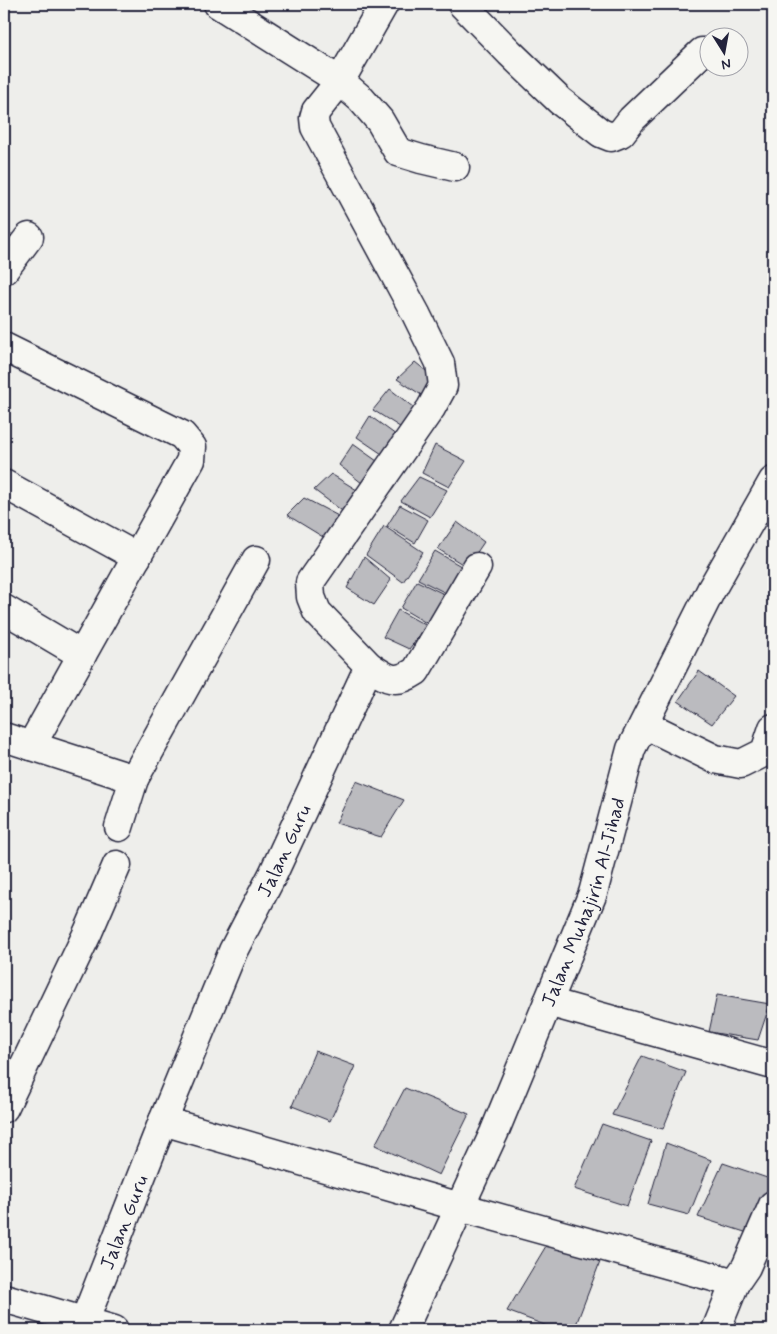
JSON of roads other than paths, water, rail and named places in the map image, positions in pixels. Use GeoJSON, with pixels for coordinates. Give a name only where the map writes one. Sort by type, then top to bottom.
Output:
{"type":"FeatureCollection","features":[{"type":"Feature","properties":{"kind":"street"},"geometry":{"type":"LineString","coordinates":[[218,4],[340,81],[361,99],[380,121],[398,152],[455,167]]}},
{"type":"Feature","properties":{"kind":"street"},"geometry":{"type":"LineString","coordinates":[[384,4],[340,81],[316,110],[314,118],[315,127],[416,314],[440,363],[443,386],[431,408],[310,582],[311,597],[317,612],[369,666],[388,679],[407,677],[416,671],[478,567]]}},
{"type":"Feature","properties":{"kind":"street"},"geometry":{"type":"LineString","coordinates":[[462,4],[560,101],[600,133],[611,137],[621,133],[632,119],[700,54]]}},
{"type":"Feature","properties":{"kind":"street"},"geometry":{"type":"LineString","coordinates":[[4,270],[29,237]]}},
{"type":"Feature","properties":{"kind":"street"},"geometry":{"type":"LineString","coordinates":[[4,347],[182,435],[192,447],[191,460],[31,746]]}},
{"type":"Feature","properties":{"kind":"street","name":"Jalan Muhajirin Al-Jihad"},"geometry":{"type":"LineString","coordinates":[[403,1330],[494,1133],[593,893],[631,749],[711,590],[773,481]]}},
{"type":"Feature","properties":{"kind":"street"},"geometry":{"type":"LineString","coordinates":[[4,484],[137,557]]}},
{"type":"Feature","properties":{"kind":"street"},"geometry":{"type":"LineString","coordinates":[[119,827],[134,779],[256,560]]}},
{"type":"Feature","properties":{"kind":"street"},"geometry":{"type":"LineString","coordinates":[[4,609],[82,655]]}},
{"type":"Feature","properties":{"kind":"street","name":"Jalan Guru"},"geometry":{"type":"LineString","coordinates":[[83,1326],[232,950],[273,874],[369,666]]}},
{"type":"Feature","properties":{"kind":"street"},"geometry":{"type":"LineString","coordinates":[[644,724],[715,759],[741,764],[765,752],[773,728]]}},
{"type":"Feature","properties":{"kind":"street"},"geometry":{"type":"LineString","coordinates":[[4,737],[134,779]]}},
{"type":"Feature","properties":{"kind":"street"},"geometry":{"type":"LineString","coordinates":[[4,1108],[88,932],[117,865]]}},
{"type":"Feature","properties":{"kind":"street"},"geometry":{"type":"LineString","coordinates":[[548,1002],[773,1065]]}},
{"type":"Feature","properties":{"kind":"street"},"geometry":{"type":"LineString","coordinates":[[163,1121],[460,1207],[735,1283]]}},
{"type":"Feature","properties":{"kind":"street"},"geometry":{"type":"LineString","coordinates":[[716,1330],[735,1283],[746,1267],[773,1206]]}},
{"type":"Feature","properties":{"kind":"street"},"geometry":{"type":"LineString","coordinates":[[4,1298],[83,1326],[114,1330]]}}]}
